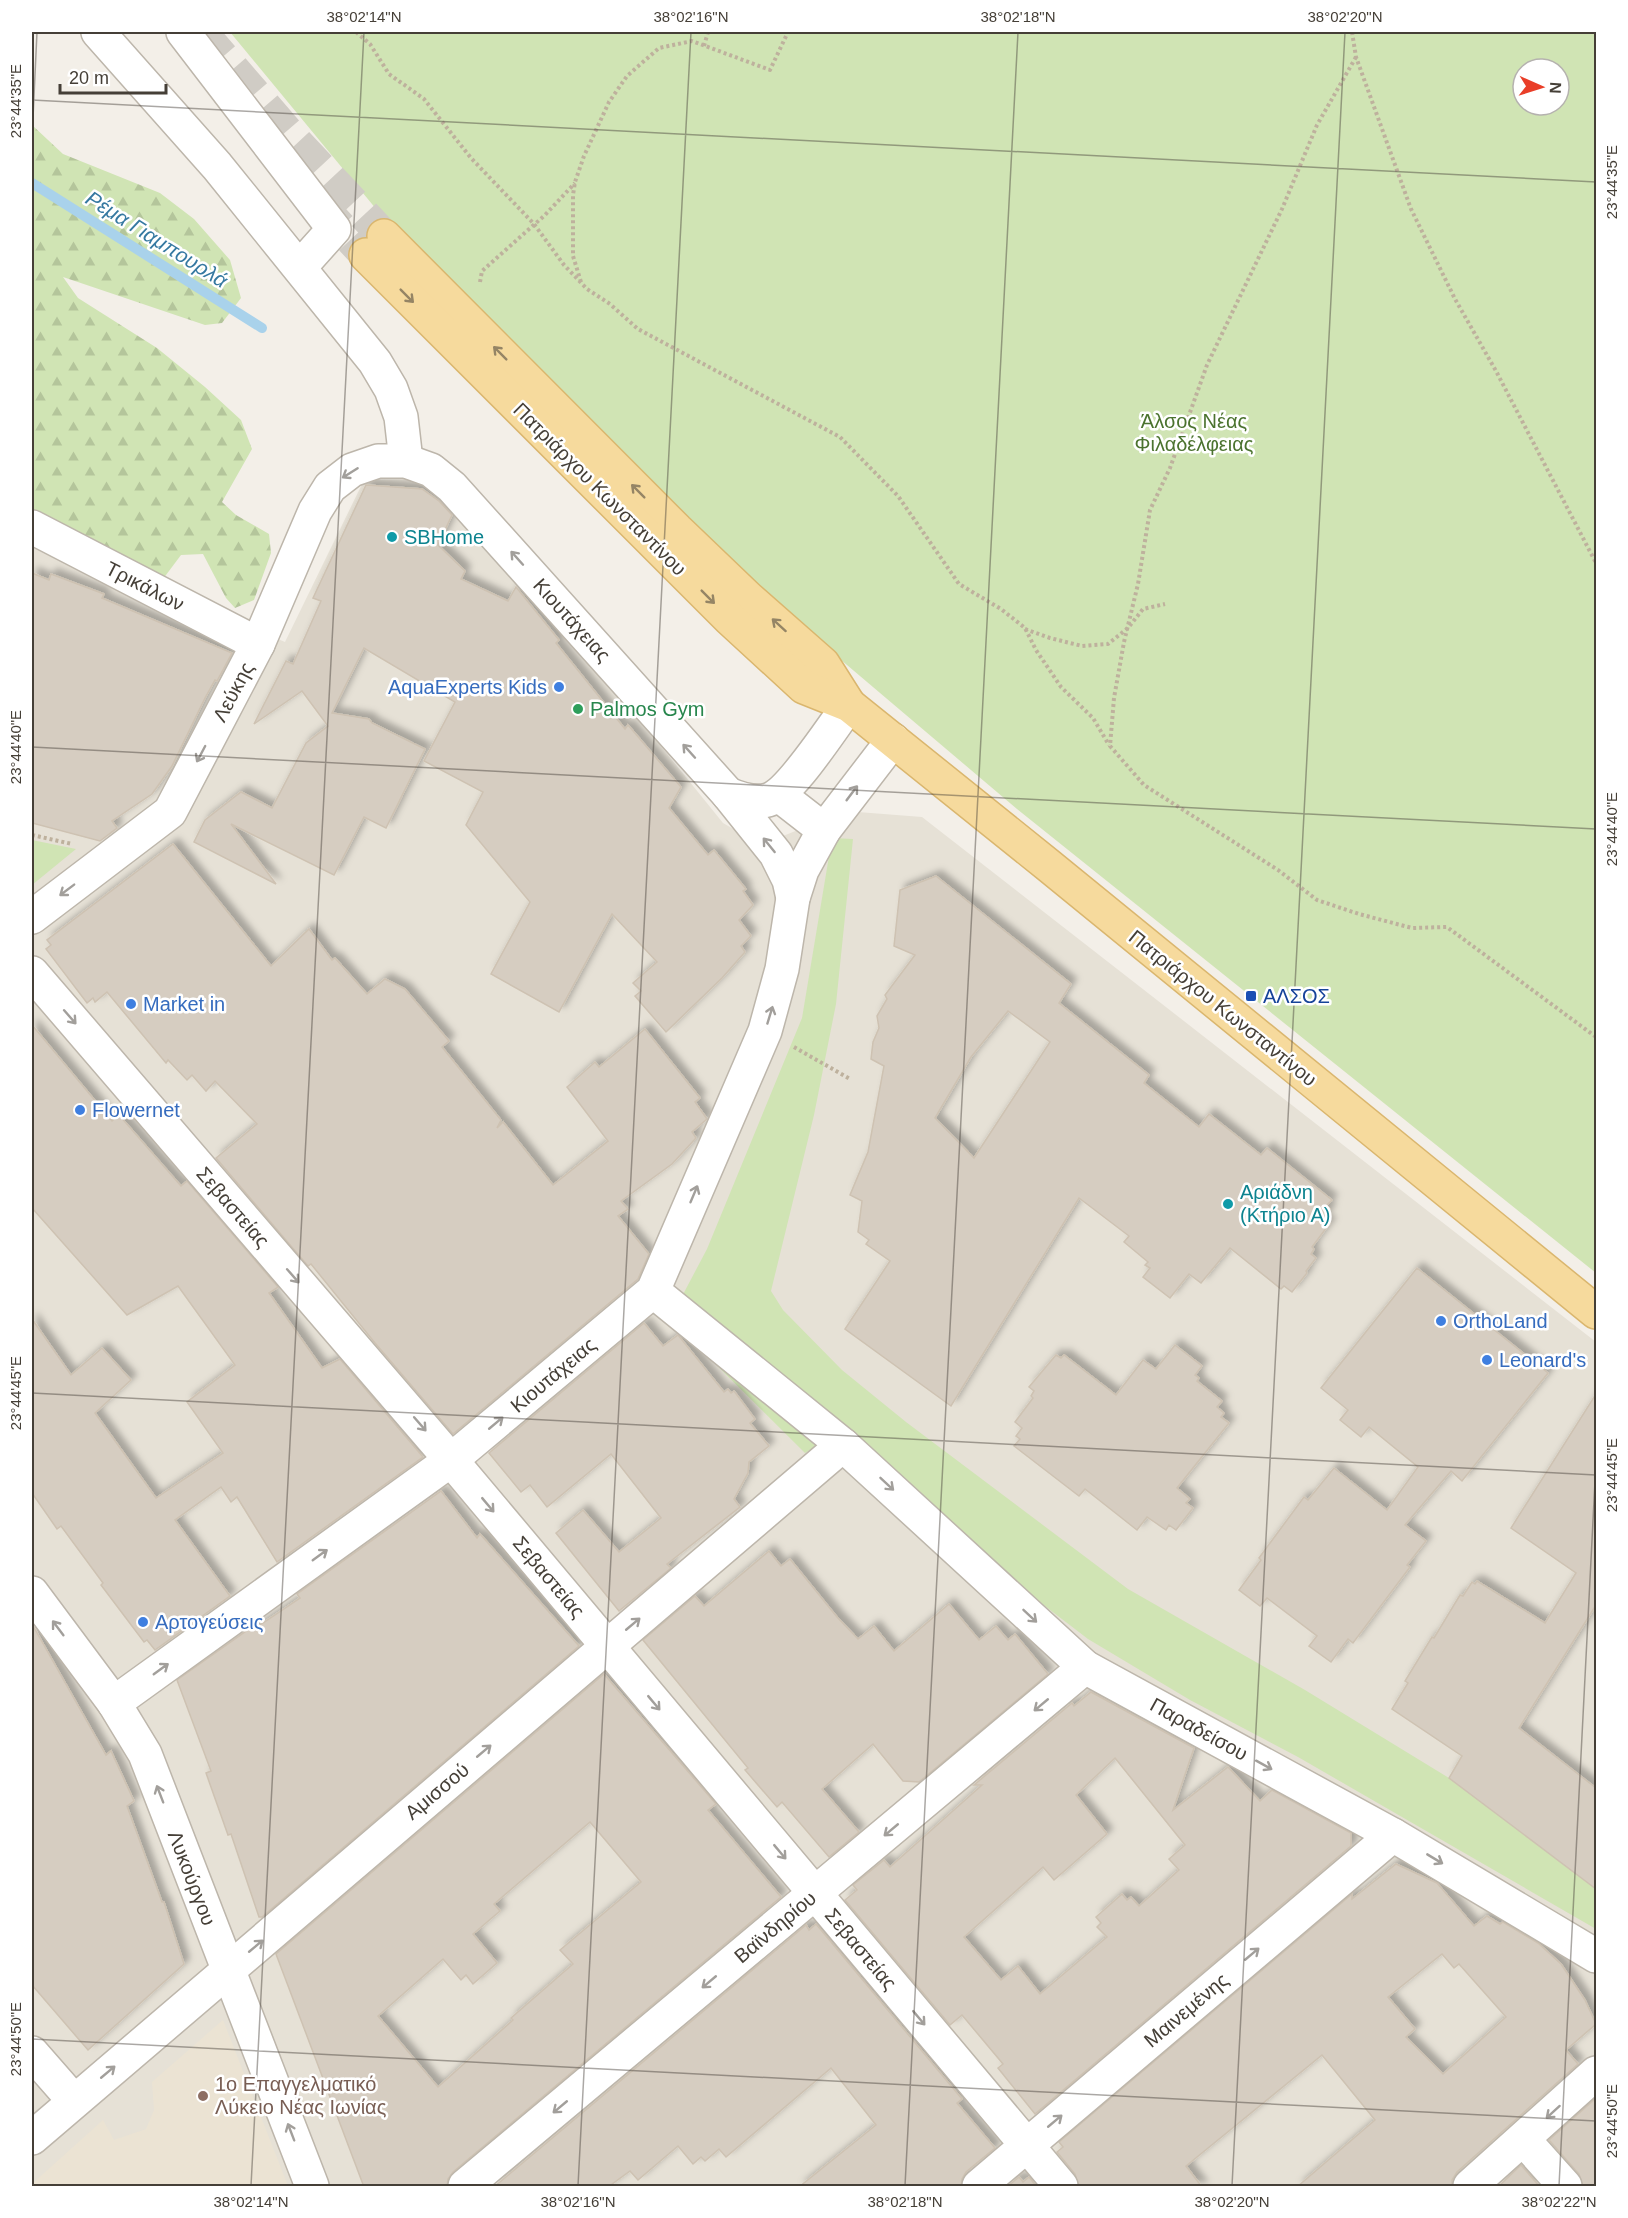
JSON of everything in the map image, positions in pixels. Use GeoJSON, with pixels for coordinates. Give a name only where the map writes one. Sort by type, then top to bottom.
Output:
{"type":"FeatureCollection","features":[{"type":"Feature","properties":{"kind":"main road","name":"Πατριάρχου Κωνσταντίνου"},"geometry":{"type":"LineString","coordinates":[[375,245],[748,598],[823,664],[849,705],[1596,1312]]}},
{"type":"Feature","properties":{"kind":"street"},"geometry":{"type":"LineString","coordinates":[[98,32],[217,166],[375,362],[391,389],[401,417],[405,461]]}},
{"type":"Feature","properties":{"kind":"street"},"geometry":{"type":"LineString","coordinates":[[183,32],[334,229],[300,267]]}},
{"type":"Feature","properties":{"kind":"street","name":"Λεύκης"},"geometry":{"type":"LineString","coordinates":[[32,917],[170,812],[258,644],[315,511],[330,487],[352,470],[378,461],[405,461]]}},
{"type":"Feature","properties":{"kind":"street","name":"Κιουτάχειας"},"geometry":{"type":"LineString","coordinates":[[405,461],[431,470],[452,487],[728,794],[776,854],[789,880],[793,898]]}},
{"type":"Feature","properties":{"kind":"street","name":"Τρικάλων"},"geometry":{"type":"LineString","coordinates":[[35,529],[258,644]]}},
{"type":"Feature","properties":{"kind":"street"},"geometry":{"type":"LineString","coordinates":[[728,794],[758,802],[770,800],[779,795],[792,782],[849,705]]}},
{"type":"Feature","properties":{"kind":"street","name":"Κιουτάχειας"},"geometry":{"type":"LineString","coordinates":[[114,1703],[451,1461],[653,1292],[765,1031],[782,969],[793,898],[802,870],[824,830],[893,740]]}},
{"type":"Feature","properties":{"kind":"street"},"geometry":{"type":"LineString","coordinates":[[779,795],[824,830]]}},
{"type":"Feature","properties":{"kind":"street","name":"Σεβαστείας"},"geometry":{"type":"LineString","coordinates":[[32,973],[451,1461],[1060,2187]]}},
{"type":"Feature","properties":{"kind":"street","name":"Παραδείσου"},"geometry":{"type":"LineString","coordinates":[[653,1292],[843,1445],[1085,1667],[1393,1835],[1596,1956]]}},
{"type":"Feature","properties":{"kind":"street","name":"Αμισσού"},"geometry":{"type":"LineString","coordinates":[[32,2138],[843,1445]]}},
{"type":"Feature","properties":{"kind":"street","name":"Λυκούργου"},"geometry":{"type":"LineString","coordinates":[[32,1593],[114,1703],[145,1754],[312,2187]]}},
{"type":"Feature","properties":{"kind":"street","name":"Βαϊνδηρίου"},"geometry":{"type":"LineString","coordinates":[[465,2187],[1085,1667]]}},
{"type":"Feature","properties":{"kind":"street","name":"Μαινεμένης"},"geometry":{"type":"LineString","coordinates":[[979,2187],[1393,1835]]}},
{"type":"Feature","properties":{"kind":"street"},"geometry":{"type":"LineString","coordinates":[[32,2053],[74,2101]]}},
{"type":"Feature","properties":{"kind":"street"},"geometry":{"type":"LineString","coordinates":[[1470,2187],[1596,2073]]}},
{"type":"Feature","properties":{"kind":"street"},"geometry":{"type":"LineString","coordinates":[[1523,2139],[1565,2187]]}},
{"type":"Feature","properties":{"kind":"path"},"geometry":{"type":"LineString","coordinates":[[356,32],[370,44],[389,74],[424,99],[471,158],[534,224],[564,265],[581,283],[610,304],[638,329],[840,437],[898,496],[959,584],[1001,609],[1024,628],[1050,638],[1082,646],[1108,644],[1128,628],[1143,609],[1165,604]]}},
{"type":"Feature","properties":{"kind":"path"},"geometry":{"type":"LineString","coordinates":[[704,46],[708,32]]}},
{"type":"Feature","properties":{"kind":"path"},"geometry":{"type":"LineString","coordinates":[[581,283],[573,256],[575,182],[584,156],[609,102],[627,76],[659,48],[692,41],[770,70],[788,32]]}},
{"type":"Feature","properties":{"kind":"path"},"geometry":{"type":"LineString","coordinates":[[1352,32],[1356,57],[1411,209],[1455,299],[1496,371],[1596,563]]}},
{"type":"Feature","properties":{"kind":"path"},"geometry":{"type":"LineString","coordinates":[[1110,746],[1114,698],[1138,584],[1150,510],[1170,468],[1207,365],[1282,209],[1317,125],[1356,57]]}},
{"type":"Feature","properties":{"kind":"path"},"geometry":{"type":"LineString","coordinates":[[480,287],[482,271],[534,224],[575,182]]}},
{"type":"Feature","properties":{"kind":"path"},"geometry":{"type":"LineString","coordinates":[[1024,628],[1036,650],[1062,687],[1093,717],[1110,746],[1144,785],[1278,870],[1317,900],[1412,928],[1447,927],[1596,1037]]}},
{"type":"Feature","properties":{"kind":"path"},"geometry":{"type":"LineString","coordinates":[[765,1031],[850,1079]]}},
{"type":"Feature","properties":{"kind":"shaded area"},"geometry":{"type":"Polygon","coordinates":[[[422,479],[466,505],[723,823],[761,845],[845,811],[922,817],[1596,1342],[1596,2186],[32,2186],[32,535],[285,642],[364,480],[422,479]]]}},
{"type":"Feature","properties":{"kind":"shaded area","name":"1ο Επαγγελματικό Λύκειο Νέας Ιωνίας"},"geometry":{"type":"Polygon","coordinates":[[[223,2020],[288,2186],[32,2186],[103,2120],[114,2140],[146,2129],[154,2110],[152,2082],[223,2020]]]}},
{"type":"Feature","properties":{"kind":"green space","name":"Άλσος Νέας Φιλαδέλφειας"},"geometry":{"type":"Polygon","coordinates":[[[230,32],[1596,32],[1596,1273],[1017,809],[723,560],[386,221],[230,32]]]}},
{"type":"Feature","properties":{"kind":"green space"},"geometry":{"type":"Polygon","coordinates":[[[32,125],[63,154],[160,193],[194,219],[230,260],[241,298],[222,323],[205,325],[63,277],[78,298],[157,348],[241,420],[252,449],[222,502],[236,515],[269,534],[271,553],[254,600],[235,608],[226,598],[203,554],[181,555],[163,579],[32,512],[32,125]]]}},
{"type":"Feature","properties":{"kind":"green space"},"geometry":{"type":"Polygon","coordinates":[[[832,838],[853,839],[836,1004],[814,1115],[771,1291],[783,1310],[842,1370],[906,1422],[1128,1589],[1305,1690],[1449,1778],[1596,1889],[1596,1929],[1298,1757],[1190,1700],[1088,1639],[1041,1603],[927,1505],[846,1428],[805,1453],[670,1319],[707,1249],[802,1018],[832,838]]]}},
{"type":"Feature","properties":{"kind":"green space"},"geometry":{"type":"Polygon","coordinates":[[[32,840],[76,849],[32,885],[32,840]]]}},
{"type":"Feature","properties":{"kind":"building"},"geometry":{"type":"Polygon","coordinates":[[[366,485],[422,489],[439,501],[452,515],[438,545],[465,571],[461,579],[508,601],[516,587],[559,640],[556,643],[625,729],[628,725],[681,787],[669,808],[708,855],[714,850],[746,889],[743,891],[753,905],[739,920],[751,936],[741,946],[745,952],[722,978],[666,1032],[635,996],[641,991],[633,983],[657,962],[612,914],[559,1012],[491,974],[530,902],[466,825],[483,792],[424,761],[455,702],[364,648],[332,713],[369,719],[372,723],[425,749],[386,828],[364,817],[334,875],[231,824],[276,884],[194,842],[205,820],[241,792],[272,808],[306,743],[328,726],[302,691],[254,724],[286,661],[293,664],[321,601],[313,598],[366,485]]]}},
{"type":"Feature","properties":{"kind":"building"},"geometry":{"type":"Polygon","coordinates":[[[32,573],[49,580],[51,574],[104,594],[102,598],[232,653],[205,698],[172,766],[152,794],[112,821],[117,828],[100,841],[32,823],[32,573]]]}},
{"type":"Feature","properties":{"kind":"building"},"geometry":{"type":"Polygon","coordinates":[[[173,844],[271,966],[309,929],[332,960],[335,958],[367,994],[385,979],[405,989],[449,1041],[442,1047],[501,1120],[497,1128],[503,1122],[553,1185],[608,1141],[567,1087],[595,1062],[599,1067],[645,1029],[700,1098],[695,1102],[707,1119],[692,1132],[696,1138],[672,1164],[621,1201],[628,1209],[618,1216],[649,1254],[638,1279],[453,1434],[311,1264],[308,1266],[216,1158],[257,1124],[215,1081],[206,1091],[192,1075],[187,1080],[168,1060],[166,1063],[107,992],[95,1002],[93,998],[87,1003],[46,949],[51,945],[47,940],[173,844]]]}},
{"type":"Feature","properties":{"kind":"building"},"geometry":{"type":"Polygon","coordinates":[[[936,876],[1071,984],[1059,1003],[1149,1075],[1144,1083],[1199,1127],[1209,1114],[1261,1155],[1267,1148],[1332,1200],[1326,1206],[1330,1209],[1323,1218],[1330,1223],[1312,1247],[1314,1249],[1311,1254],[1316,1258],[1292,1292],[1284,1286],[1281,1289],[1230,1248],[1201,1283],[1189,1274],[1170,1298],[1143,1277],[1150,1268],[1145,1265],[1148,1262],[1124,1242],[1129,1236],[1079,1198],[951,1406],[845,1329],[890,1261],[866,1244],[869,1240],[858,1232],[862,1201],[850,1195],[868,1152],[884,1066],[871,1059],[873,1042],[879,1028],[877,1016],[887,999],[885,995],[915,955],[894,946],[900,890],[936,876]],[[1008,1011],[971,1057],[935,1118],[974,1158],[1050,1042],[1008,1011]]]}},
{"type":"Feature","properties":{"kind":"building"},"geometry":{"type":"Polygon","coordinates":[[[32,1025],[112,1121],[119,1115],[181,1186],[187,1181],[278,1287],[269,1293],[322,1368],[340,1359],[423,1457],[277,1562],[237,1497],[231,1502],[221,1487],[175,1520],[230,1596],[155,1650],[147,1640],[144,1642],[101,1585],[103,1583],[61,1526],[57,1529],[32,1493],[32,1319],[71,1375],[102,1348],[131,1380],[95,1413],[156,1498],[223,1453],[187,1402],[235,1365],[178,1286],[127,1315],[32,1208],[32,1025]]]}},
{"type":"Feature","properties":{"kind":"building"},"geometry":{"type":"Polygon","coordinates":[[[1417,1268],[1548,1373],[1462,1481],[1451,1471],[1405,1525],[1426,1541],[1407,1565],[1410,1567],[1353,1643],[1348,1639],[1331,1662],[1309,1646],[1317,1636],[1267,1598],[1260,1606],[1239,1590],[1261,1560],[1259,1558],[1304,1497],[1308,1500],[1334,1468],[1387,1510],[1418,1467],[1369,1427],[1361,1437],[1340,1420],[1348,1410],[1321,1388],[1417,1268]]]}},
{"type":"Feature","properties":{"kind":"building"},"geometry":{"type":"Polygon","coordinates":[[[644,1323],[663,1346],[678,1335],[724,1392],[728,1389],[731,1393],[734,1391],[755,1419],[750,1423],[769,1446],[749,1462],[748,1473],[734,1499],[740,1507],[667,1564],[671,1568],[619,1611],[556,1533],[583,1510],[619,1552],[661,1518],[611,1454],[547,1507],[530,1485],[521,1492],[489,1453],[644,1323]]]}},
{"type":"Feature","properties":{"kind":"building"},"geometry":{"type":"Polygon","coordinates":[[[1175,1345],[1202,1366],[1195,1375],[1199,1378],[1197,1381],[1222,1401],[1217,1407],[1224,1413],[1221,1417],[1229,1423],[1177,1488],[1190,1499],[1186,1503],[1193,1508],[1176,1530],[1169,1525],[1166,1530],[1147,1517],[1137,1530],[1085,1489],[1079,1496],[1014,1446],[1020,1439],[1016,1436],[1022,1428],[1015,1422],[1033,1398],[1031,1396],[1034,1391],[1029,1387],[1056,1355],[1061,1358],[1064,1355],[1116,1395],[1143,1360],[1156,1369],[1175,1345]]]}},
{"type":"Feature","properties":{"kind":"building"},"geometry":{"type":"Polygon","coordinates":[[[1596,1394],[1596,1605],[1519,1728],[1596,1788],[1596,1889],[1449,1778],[1462,1756],[1392,1709],[1408,1683],[1405,1681],[1432,1637],[1434,1638],[1460,1595],[1463,1596],[1472,1582],[1475,1584],[1477,1581],[1545,1623],[1576,1573],[1511,1528],[1596,1394]]]}},
{"type":"Feature","properties":{"kind":"building"},"geometry":{"type":"Polygon","coordinates":[[[441,1491],[477,1538],[480,1534],[579,1646],[262,1917],[259,1917],[231,1834],[228,1835],[206,1773],[211,1771],[177,1680],[252,1627],[254,1629],[300,1598],[297,1594],[441,1491]]]}},
{"type":"Feature","properties":{"kind":"building"},"geometry":{"type":"Polygon","coordinates":[[[769,1551],[781,1566],[790,1559],[858,1639],[874,1626],[894,1651],[949,1604],[979,1640],[996,1626],[1008,1640],[1015,1634],[1048,1674],[919,1782],[903,1781],[873,1744],[822,1789],[859,1832],[829,1857],[782,1802],[777,1807],[745,1770],[748,1768],[643,1640],[695,1596],[704,1606],[769,1551]]]}},
{"type":"Feature","properties":{"kind":"building"},"geometry":{"type":"Polygon","coordinates":[[[32,1624],[106,1755],[111,1751],[134,1801],[127,1806],[162,1902],[164,1902],[184,1964],[88,2050],[32,1985],[32,1624]]]}},
{"type":"Feature","properties":{"kind":"building"},"geometry":{"type":"Polygon","coordinates":[[[604,1674],[716,1804],[708,1810],[781,1897],[453,2172],[448,2179],[447,2187],[364,2187],[276,1954],[604,1674]],[[590,1822],[494,1904],[500,1911],[473,1934],[497,1963],[473,1984],[466,1975],[461,1980],[443,1959],[378,2016],[438,2087],[513,2020],[511,2018],[573,1964],[560,1950],[641,1882],[590,1822]]]}},
{"type":"Feature","properties":{"kind":"building"},"geometry":{"type":"Polygon","coordinates":[[[1091,1692],[1194,1748],[1173,1810],[1228,1767],[1260,1801],[1272,1790],[1351,1833],[1351,1846],[1035,2114],[998,2068],[1003,2064],[962,2015],[950,2025],[845,1900],[857,1890],[853,1885],[884,1860],[890,1867],[982,1785],[974,1785],[1072,1703],[1074,1706],[1091,1692]],[[1115,1758],[1076,1795],[1107,1834],[1054,1880],[1043,1867],[964,1937],[1001,1980],[1018,1966],[1040,1994],[1107,1937],[1097,1927],[1101,1923],[1096,1917],[1122,1894],[1127,1900],[1131,1897],[1139,1906],[1179,1870],[1169,1859],[1185,1845],[1115,1758]]]}},
{"type":"Feature","properties":{"kind":"building"},"geometry":{"type":"Polygon","coordinates":[[[1396,1864],[1437,1883],[1474,1926],[1487,1916],[1500,1924],[1503,1922],[1538,1943],[1561,1964],[1585,2000],[1596,2024],[1566,2050],[1578,2064],[1457,2172],[1452,2180],[1452,2187],[1297,2187],[1375,2120],[1322,2055],[1186,2166],[1202,2187],[1079,2187],[1075,2174],[1057,2152],[1063,2147],[1059,2142],[1352,1894],[1352,1899],[1396,1864]],[[1442,1954],[1388,1997],[1415,2029],[1406,2037],[1443,2074],[1506,2017],[1459,1964],[1454,1968],[1442,1954]]]}},
{"type":"Feature","properties":{"kind":"building"},"geometry":{"type":"Polygon","coordinates":[[[816,1924],[962,2099],[957,2103],[995,2148],[966,2172],[961,2187],[799,2187],[876,2125],[831,2068],[726,2157],[719,2149],[705,2161],[701,2157],[693,2164],[678,2146],[638,2180],[630,2171],[608,2187],[494,2187],[806,1925],[809,1930],[816,1924]]]}},
{"type":"Feature","properties":{"kind":"building"},"geometry":{"type":"Polygon","coordinates":[[[1596,2098],[1596,2187],[1583,2187],[1579,2174],[1549,2140],[1596,2098]]]}},
{"type":"Feature","properties":{"kind":"building"},"geometry":{"type":"Polygon","coordinates":[[[1521,2165],[1540,2187],[1498,2187],[1521,2165]]]}},
{"type":"Feature","properties":{"kind":"building"},"geometry":{"type":"Polygon","coordinates":[[[1019,2177],[1023,2182],[1029,2177],[1037,2187],[1007,2187],[1019,2177]]]}},
{"type":"Feature","properties":{"kind":"waterway","name":"Ρέμα Γιαμπουρλά"},"geometry":{"type":"LineString","coordinates":[[32,183],[262,328]]}},
{"type":"Feature","properties":{"kind":"tunnel"},"geometry":{"type":"LineString","coordinates":[[201,32],[295,141],[384,236]]}},
{"type":"Feature","properties":{"kind":"tunnel"},"geometry":{"type":"LineString","coordinates":[[318,203],[366,255]]}},
{"type":"Feature","properties":{"kind":"place","name":"SBHome"},"geometry":{"type":"Point","coordinates":[392,537]}},
{"type":"Feature","properties":{"kind":"place","name":"AquaExperts Kids"},"geometry":{"type":"Point","coordinates":[559,687]}},
{"type":"Feature","properties":{"kind":"place","name":"Palmos Gym"},"geometry":{"type":"Point","coordinates":[578,709]}},
{"type":"Feature","properties":{"kind":"place","name":"ΑΛΣΟΣ"},"geometry":{"type":"Point","coordinates":[1251,996]}},
{"type":"Feature","properties":{"kind":"place","name":"Market in"},"geometry":{"type":"Point","coordinates":[131,1004]}},
{"type":"Feature","properties":{"kind":"place","name":"Flowernet"},"geometry":{"type":"Point","coordinates":[80,1110]}},
{"type":"Feature","properties":{"kind":"place","name":"Αριάδνη (Κτήριο Α)"},"geometry":{"type":"Point","coordinates":[1228,1204]}},
{"type":"Feature","properties":{"kind":"place","name":"OrthoLand"},"geometry":{"type":"Point","coordinates":[1441,1321]}},
{"type":"Feature","properties":{"kind":"place","name":"Leonard's"},"geometry":{"type":"Point","coordinates":[1487,1360]}},
{"type":"Feature","properties":{"kind":"place","name":"Αρτογεύσεις"},"geometry":{"type":"Point","coordinates":[143,1622]}},
{"type":"Feature","properties":{"kind":"place","name":"1ο Επαγγελματικό Λύκειο Νέας Ιωνίας"},"geometry":{"type":"Point","coordinates":[203,2096]}}]}
